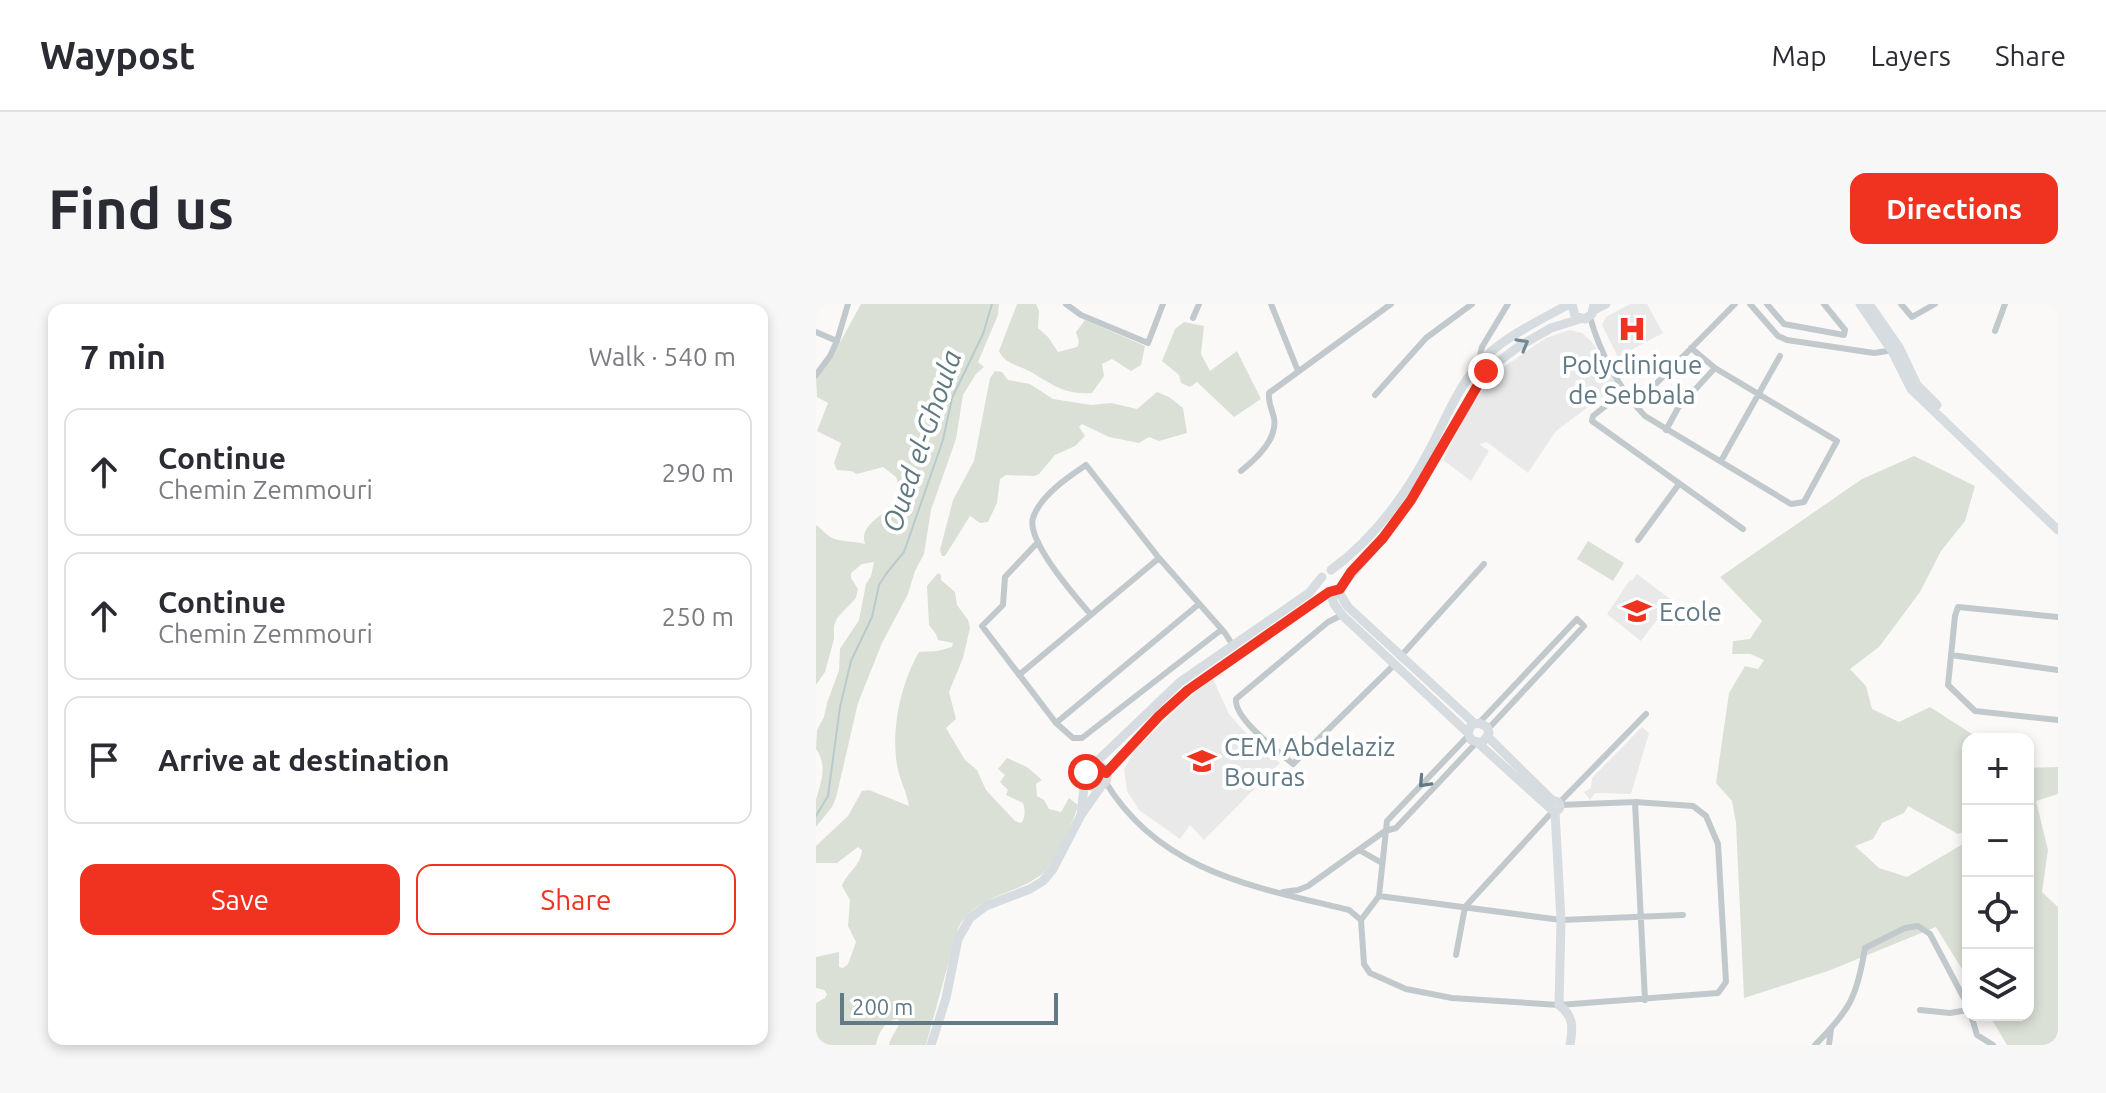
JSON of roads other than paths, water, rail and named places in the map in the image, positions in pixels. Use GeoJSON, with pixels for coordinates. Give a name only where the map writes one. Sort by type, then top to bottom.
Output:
{"type":"FeatureCollection","features":[{"type":"Feature","properties":{"kind":"street"},"geometry":{"type":"LineString","coordinates":[[816,375],[837,341],[848,304]]}},
{"type":"Feature","properties":{"kind":"street"},"geometry":{"type":"LineString","coordinates":[[1066,304],[1081,315],[1148,343],[1163,304]]}},
{"type":"Feature","properties":{"kind":"street"},"geometry":{"type":"LineString","coordinates":[[1193,318],[1199,304]]}},
{"type":"Feature","properties":{"kind":"street"},"geometry":{"type":"LineString","coordinates":[[1271,304],[1298,371]]}},
{"type":"Feature","properties":{"kind":"street"},"geometry":{"type":"LineString","coordinates":[[1241,471],[1252,462],[1274,429],[1269,393],[1391,304]]}},
{"type":"Feature","properties":{"kind":"street"},"geometry":{"type":"LineString","coordinates":[[1375,395],[1426,338],[1472,304]]}},
{"type":"Feature","properties":{"kind":"street"},"geometry":{"type":"LineString","coordinates":[[1478,365],[1512,338],[1571,304],[1572,312],[1589,312]]}},
{"type":"Feature","properties":{"kind":"street"},"geometry":{"type":"LineString","coordinates":[[931,1045],[946,998],[958,939],[970,918],[986,906],[1043,881],[1104,780],[1150,725],[1188,690],[1335,590],[1383,538],[1411,500],[1486,371],[1551,328],[1606,304]]}},
{"type":"Feature","properties":{"kind":"street"},"geometry":{"type":"LineString","coordinates":[[1635,405],[1735,304]]}},
{"type":"Feature","properties":{"kind":"street"},"geometry":{"type":"LineString","coordinates":[[1750,304],[1778,336],[1787,340],[1874,353],[1896,350]]}},
{"type":"Feature","properties":{"kind":"street"},"geometry":{"type":"LineString","coordinates":[[1767,304],[1784,324],[1844,335],[1845,330],[1824,304]]}},
{"type":"Feature","properties":{"kind":"street"},"geometry":{"type":"LineString","coordinates":[[1860,304],[1896,350],[1911,389],[2058,530]]}},
{"type":"Feature","properties":{"kind":"street"},"geometry":{"type":"LineString","coordinates":[[1869,304],[1917,385],[2058,521]]}},
{"type":"Feature","properties":{"kind":"street"},"geometry":{"type":"LineString","coordinates":[[1901,304],[1910,316],[1915,317],[1935,304]]}},
{"type":"Feature","properties":{"kind":"street"},"geometry":{"type":"LineString","coordinates":[[1995,331],[2005,304]]}},
{"type":"Feature","properties":{"kind":"street"},"geometry":{"type":"LineString","coordinates":[[1081,815],[1086,772],[1164,695],[1232,644],[1309,593],[1394,510],[1478,365],[1482,347],[1505,305]]}},
{"type":"Feature","properties":{"kind":"street"},"geometry":{"type":"LineString","coordinates":[[1589,312],[1595,336],[1624,391],[1645,416],[1791,504],[1804,502],[1837,441],[1715,368],[1691,348]]}},
{"type":"Feature","properties":{"kind":"street"},"geometry":{"type":"LineString","coordinates":[[816,332],[837,341]]}},
{"type":"Feature","properties":{"kind":"street"},"geometry":{"type":"LineString","coordinates":[[1721,461],[1780,356]]}},
{"type":"Feature","properties":{"kind":"street"},"geometry":{"type":"LineString","coordinates":[[1666,430],[1678,408],[1715,368]]}},
{"type":"Feature","properties":{"kind":"street"},"geometry":{"type":"LineString","coordinates":[[1624,391],[1593,416],[1592,421],[1743,529]]}},
{"type":"Feature","properties":{"kind":"street"},"geometry":{"type":"LineString","coordinates":[[1091,615],[1064,583],[1038,542],[1032,526],[1041,503],[1086,465],[1232,644]]}},
{"type":"Feature","properties":{"kind":"street"},"geometry":{"type":"LineString","coordinates":[[1638,540],[1679,484]]}},
{"type":"Feature","properties":{"kind":"street"},"geometry":{"type":"LineString","coordinates":[[1038,542],[1010,569],[1003,585],[1003,605],[982,624],[1056,723],[1073,738],[1082,738],[1221,630]]}},
{"type":"Feature","properties":{"kind":"street"},"geometry":{"type":"LineString","coordinates":[[1019,675],[1159,558]]}},
{"type":"Feature","properties":{"kind":"street"},"geometry":{"type":"LineString","coordinates":[[1342,615],[1306,639],[1236,699],[1238,711],[1262,738],[1293,764],[1397,660],[1484,564]]}},
{"type":"Feature","properties":{"kind":"street"},"geometry":{"type":"LineString","coordinates":[[1331,570],[1340,573],[1334,604],[1342,615],[1397,660]]}},
{"type":"Feature","properties":{"kind":"street"},"geometry":{"type":"LineString","coordinates":[[1322,577],[1322,586],[1335,590],[1397,660],[1474,733],[1555,807],[1635,802],[1693,806],[1708,819],[1718,844],[1726,982],[1718,993],[1559,1005],[1452,998],[1406,989],[1370,973],[1364,964],[1361,920],[1379,896],[1387,821],[1474,733],[1577,619],[1584,626],[1488,733],[1474,733]]}},
{"type":"Feature","properties":{"kind":"street"},"geometry":{"type":"LineString","coordinates":[[1056,723],[1199,604]]}},
{"type":"Feature","properties":{"kind":"street"},"geometry":{"type":"LineString","coordinates":[[2058,617],[1958,607],[1948,685],[1975,711],[2058,720]]}},
{"type":"Feature","properties":{"kind":"street"},"geometry":{"type":"LineString","coordinates":[[1951,655],[2058,670]]}},
{"type":"Feature","properties":{"kind":"street"},"geometry":{"type":"LineString","coordinates":[[1456,955],[1465,907],[1555,807],[1646,714]]}},
{"type":"Feature","properties":{"kind":"street"},"geometry":{"type":"LineString","coordinates":[[1474,733],[1488,733],[1555,807],[1561,920],[1559,1005]]}},
{"type":"Feature","properties":{"kind":"street"},"geometry":{"type":"LineString","coordinates":[[1091,767],[1098,766],[1122,807],[1143,830],[1192,863],[1208,872],[1349,910],[1361,920]]}},
{"type":"Feature","properties":{"kind":"street"},"geometry":{"type":"LineString","coordinates":[[1085,779],[1090,785],[1104,780]]}},
{"type":"Feature","properties":{"kind":"street"},"geometry":{"type":"LineString","coordinates":[[1635,802],[1645,1000]]}},
{"type":"Feature","properties":{"kind":"street"},"geometry":{"type":"LineString","coordinates":[[1276,892],[1308,886],[1385,831]]}},
{"type":"Feature","properties":{"kind":"street"},"geometry":{"type":"LineString","coordinates":[[1359,850],[1382,863]]}},
{"type":"Feature","properties":{"kind":"street"},"geometry":{"type":"LineString","coordinates":[[1379,896],[1561,920],[1683,915]]}},
{"type":"Feature","properties":{"kind":"street"},"geometry":{"type":"LineString","coordinates":[[1815,1045],[1843,1016],[1858,986],[1865,948],[1905,928],[1918,926],[1930,934],[1962,996]]}},
{"type":"Feature","properties":{"kind":"street"},"geometry":{"type":"LineString","coordinates":[[1559,1005],[1572,1020],[1570,1045]]}},
{"type":"Feature","properties":{"kind":"street"},"geometry":{"type":"LineString","coordinates":[[1920,1010],[1950,1013],[1962,1010]]}},
{"type":"Feature","properties":{"kind":"street"},"geometry":{"type":"LineString","coordinates":[[1973,1021],[1978,1045]]}},
{"type":"Feature","properties":{"kind":"street"},"geometry":{"type":"LineString","coordinates":[[1829,1045],[1831,1029]]}},
{"type":"Feature","properties":{"kind":"street"},"geometry":{"type":"LineString","coordinates":[[1977,1035],[1993,1045]]}},
{"type":"Feature","properties":{"kind":"waterway","name":"Oued el-Ghoula"},"geometry":{"type":"LineString","coordinates":[[816,816],[828,796],[840,707],[851,661],[872,617],[879,585],[904,552],[943,440],[952,398],[983,334],[992,304]]}},
{"type":"Feature","properties":{"kind":"place","name":"Polyclinique de Sebbala"},"geometry":{"type":"Point","coordinates":[1632,329]}},
{"type":"Feature","properties":{"kind":"place","name":"Ecole"},"geometry":{"type":"Point","coordinates":[1637,611]}},
{"type":"Feature","properties":{"kind":"place","name":"CEM Abdelaziz Bouras"},"geometry":{"type":"Point","coordinates":[1202,761]}}]}
